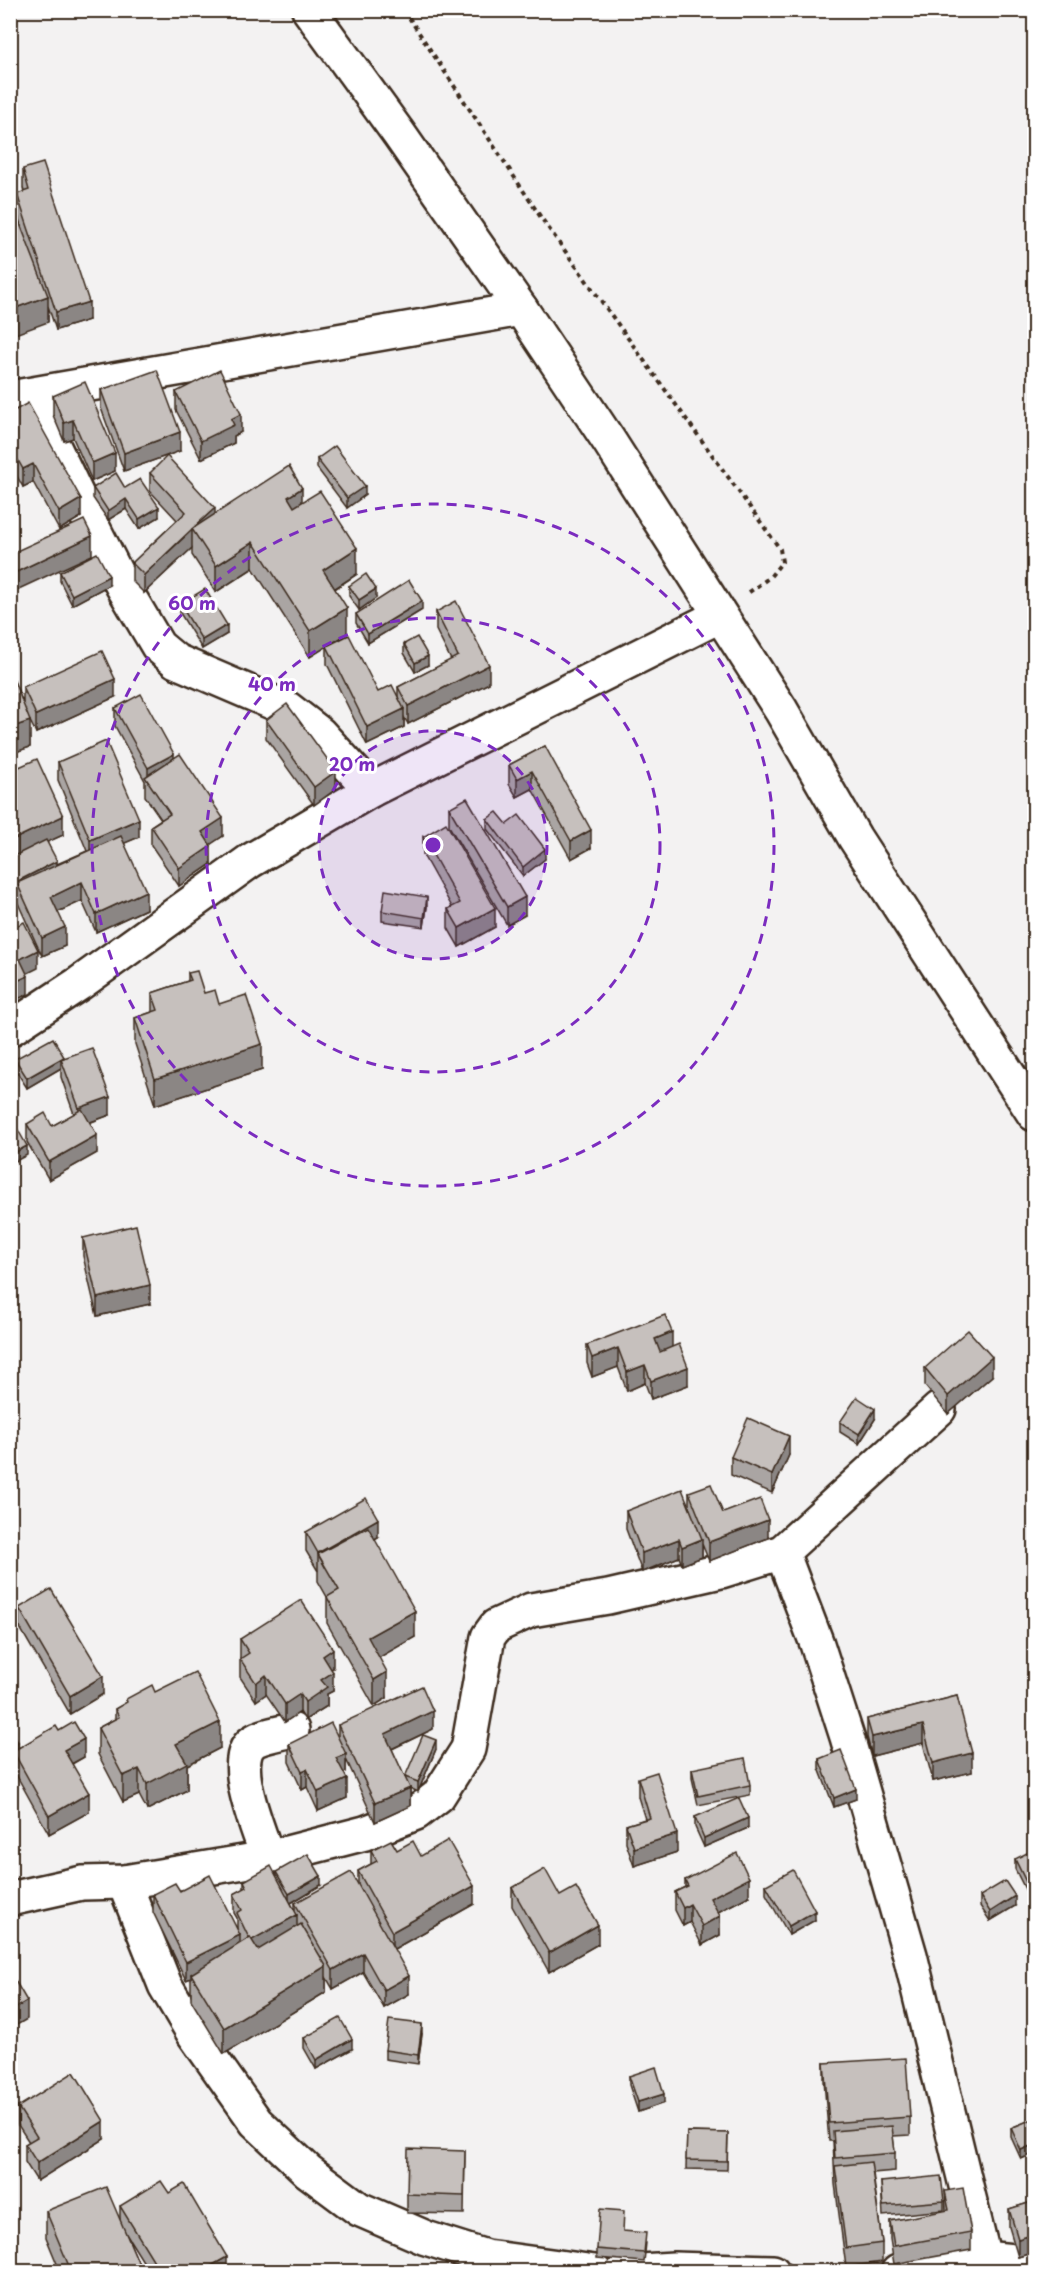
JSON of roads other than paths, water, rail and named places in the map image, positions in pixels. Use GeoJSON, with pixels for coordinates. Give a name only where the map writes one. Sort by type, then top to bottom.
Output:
{"type":"FeatureCollection","features":[{"type":"Feature","properties":{"kind":"street"},"geometry":{"type":"LineString","coordinates":[[309,10],[522,309],[609,441],[781,710],[855,838],[1035,1114]]}},
{"type":"Feature","properties":{"kind":"street"},"geometry":{"type":"LineString","coordinates":[[371,790],[320,734],[288,709],[177,661],[158,646],[20,397],[522,309]]}},
{"type":"Feature","properties":{"kind":"street"},"geometry":{"type":"LineString","coordinates":[[10,1029],[80,983],[250,861],[371,790],[719,616]]}},
{"type":"Feature","properties":{"kind":"street"},"geometry":{"type":"LineString","coordinates":[[10,1899],[82,1883],[124,1882],[268,1858],[365,1833],[416,1814],[438,1796],[468,1749],[488,1637],[496,1626],[531,1610],[608,1597],[721,1571],[782,1552],[939,1409]]}},
{"type":"Feature","properties":{"kind":"street"},"geometry":{"type":"LineString","coordinates":[[782,1552],[816,1644],[843,1727],[907,1944],[987,2265]]}},
{"type":"Feature","properties":{"kind":"street"},"geometry":{"type":"LineString","coordinates":[[268,1858],[250,1804],[242,1760],[245,1750],[255,1740],[292,1730]]}},
{"type":"Feature","properties":{"kind":"street"},"geometry":{"type":"LineString","coordinates":[[124,1882],[165,1985],[194,2034],[256,2122],[308,2171],[358,2209],[426,2238],[486,2257],[595,2271]]}},
{"type":"Feature","properties":{"kind":"street"},"geometry":{"type":"LineString","coordinates":[[898,2271],[1035,2263]]}},
{"type":"Feature","properties":{"kind":"street"},"geometry":{"type":"LineString","coordinates":[[623,2271],[674,2269],[773,2271]]}}]}
